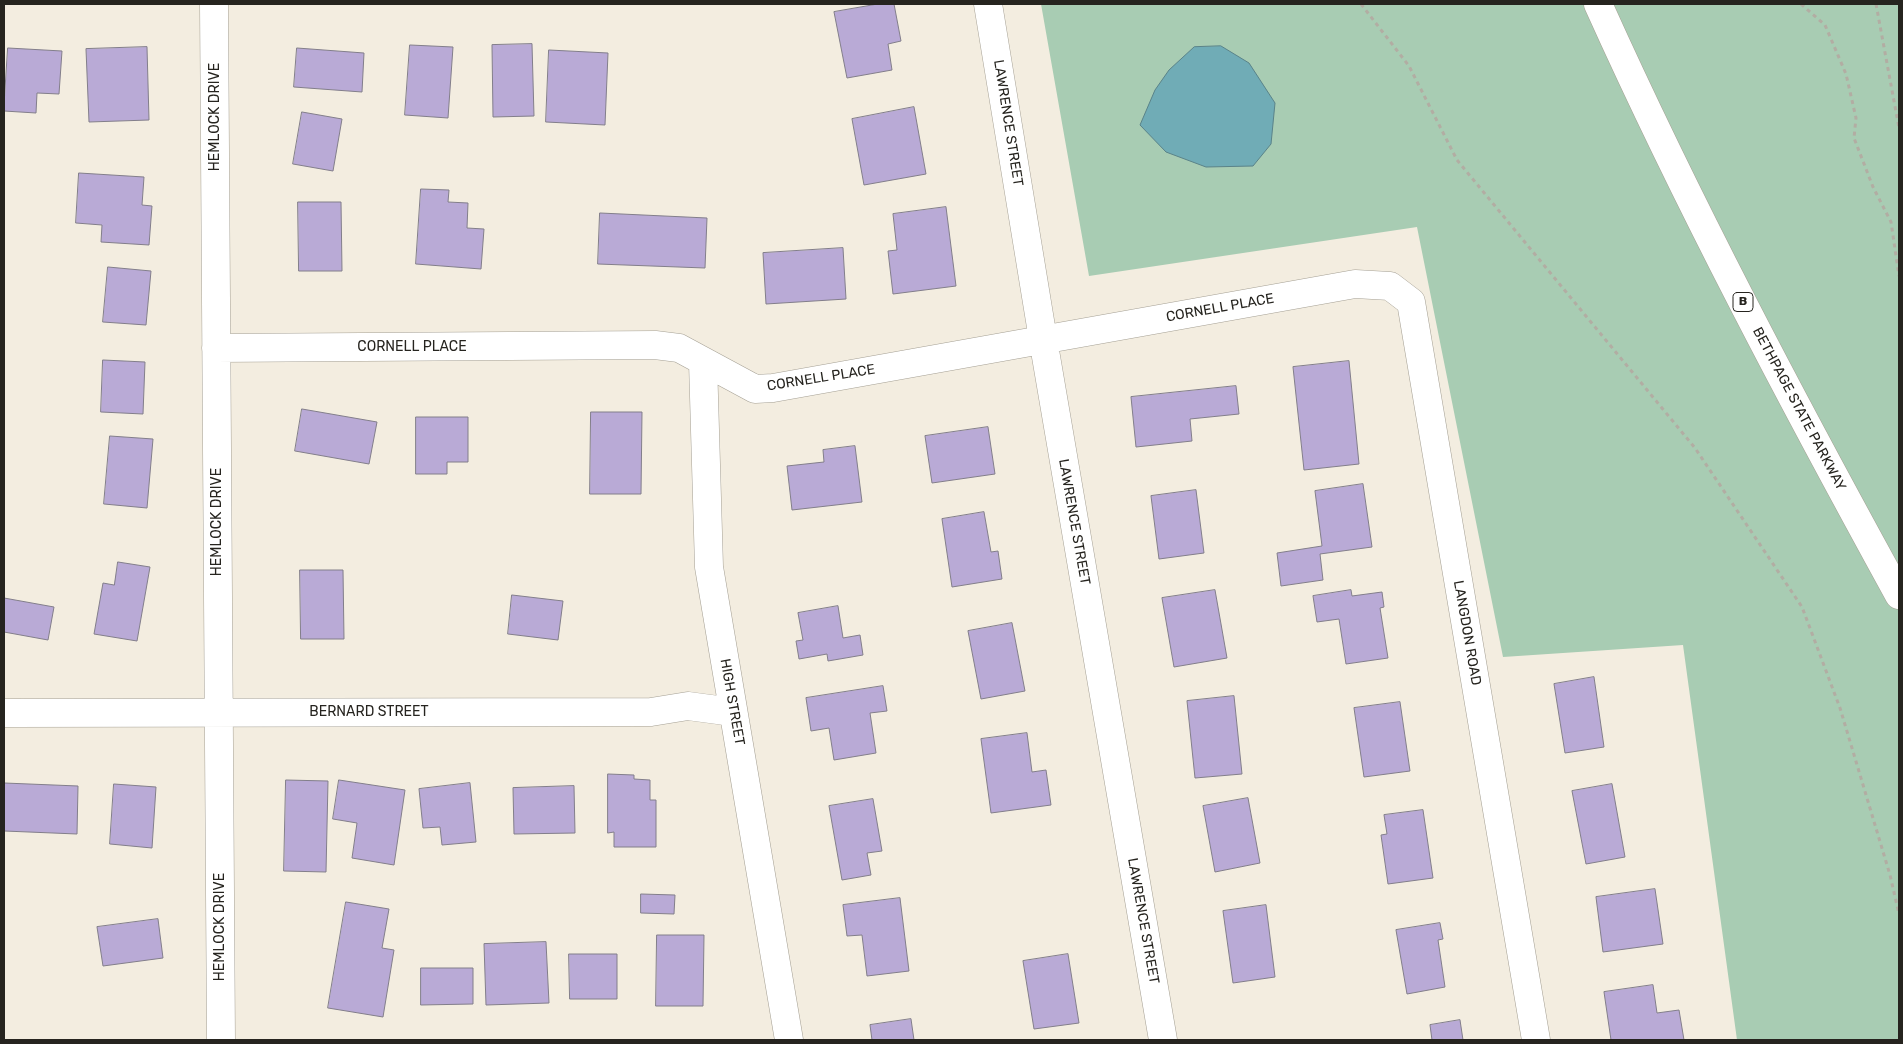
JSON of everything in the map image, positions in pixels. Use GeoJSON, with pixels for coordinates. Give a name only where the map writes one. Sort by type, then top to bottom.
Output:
{"type":"FeatureCollection","features":[{"type":"Feature","properties":{"kind":"main road","name":"HEMLOCK DRIVE"},"geometry":{"type":"LineString","coordinates":[[214,4],[221,1040]]}},
{"type":"Feature","properties":{"kind":"main road","name":"LAWRENCE STREET"},"geometry":{"type":"LineString","coordinates":[[988,4],[1043,339],[1163,1040]]}},
{"type":"Feature","properties":{"kind":"main road","name":"BETHPAGE STATE PARKWAY"},"geometry":{"type":"LineString","coordinates":[[1598,4],[1714,246],[1819,449],[1899,595]]}},
{"type":"Feature","properties":{"kind":"main road","name":"LANGDON ROAD"},"geometry":{"type":"LineString","coordinates":[[1339,287],[1355,284],[1390,286],[1411,302],[1536,1040]]}},
{"type":"Feature","properties":{"kind":"main road","name":"CORNELL PLACE"},"geometry":{"type":"LineString","coordinates":[[216,348],[656,345],[678,348],[755,389],[773,388],[1339,287]]}},
{"type":"Feature","properties":{"kind":"main road","name":"HIGH STREET"},"geometry":{"type":"LineString","coordinates":[[703,362],[709,567],[789,1040]]}},
{"type":"Feature","properties":{"kind":"main road","name":"BERNARD STREET"},"geometry":{"type":"LineString","coordinates":[[4,713],[651,712],[688,706],[733,712]]}},
{"type":"Feature","properties":{"kind":"path"},"geometry":{"type":"LineString","coordinates":[[1361,4],[1409,66],[1457,160],[1696,448],[1802,607],[1840,708],[1890,875],[1899,914]]}},
{"type":"Feature","properties":{"kind":"path"},"geometry":{"type":"LineString","coordinates":[[1801,4],[1825,25],[1846,74],[1856,118],[1854,138],[1873,187],[1891,222],[1899,276]]}},
{"type":"Feature","properties":{"kind":"path"},"geometry":{"type":"LineString","coordinates":[[1876,4],[1899,128]]}},
{"type":"Feature","properties":{"kind":"green space"},"geometry":{"type":"Polygon","coordinates":[[[1041,4],[1899,4],[1899,1040],[1737,1040],[1683,645],[1503,657],[1417,227],[1089,276],[1041,4]]]}},
{"type":"Feature","properties":{"kind":"water"},"geometry":{"type":"Polygon","coordinates":[[[1221,46],[1249,63],[1275,103],[1271,144],[1253,166],[1206,167],[1166,152],[1140,125],[1155,90],[1169,70],[1194,47],[1221,46]]]}},
{"type":"Feature","properties":{"kind":"building"},"geometry":{"type":"Polygon","coordinates":[[[878,4],[894,4],[901,41],[888,44],[892,70],[847,78],[834,12],[878,4]]]}},
{"type":"Feature","properties":{"kind":"building"},"geometry":{"type":"Polygon","coordinates":[[[532,44],[534,116],[493,117],[492,45],[532,44]]]}},
{"type":"Feature","properties":{"kind":"building"},"geometry":{"type":"Polygon","coordinates":[[[410,45],[453,47],[448,118],[405,115],[410,45]]]}},
{"type":"Feature","properties":{"kind":"building"},"geometry":{"type":"Polygon","coordinates":[[[147,47],[149,120],[89,122],[86,49],[147,47]]]}},
{"type":"Feature","properties":{"kind":"building"},"geometry":{"type":"Polygon","coordinates":[[[8,48],[62,51],[59,94],[37,93],[36,113],[4,111],[8,48]]]}},
{"type":"Feature","properties":{"kind":"building"},"geometry":{"type":"Polygon","coordinates":[[[297,48],[364,53],[362,92],[294,87],[297,48]]]}},
{"type":"Feature","properties":{"kind":"building"},"geometry":{"type":"Polygon","coordinates":[[[549,50],[608,53],[605,125],[546,122],[549,50]]]}},
{"type":"Feature","properties":{"kind":"building"},"geometry":{"type":"Polygon","coordinates":[[[914,107],[926,174],[864,185],[852,119],[914,107]]]}},
{"type":"Feature","properties":{"kind":"building"},"geometry":{"type":"Polygon","coordinates":[[[302,112],[342,119],[333,171],[293,164],[302,112]]]}},
{"type":"Feature","properties":{"kind":"building"},"geometry":{"type":"Polygon","coordinates":[[[79,173],[144,177],[142,205],[152,206],[149,245],[101,242],[102,225],[76,223],[79,173]]]}},
{"type":"Feature","properties":{"kind":"building"},"geometry":{"type":"Polygon","coordinates":[[[421,189],[449,190],[448,202],[468,203],[467,228],[484,229],[481,269],[416,264],[421,189]]]}},
{"type":"Feature","properties":{"kind":"building"},"geometry":{"type":"Polygon","coordinates":[[[298,202],[341,202],[342,271],[299,271],[298,202]]]}},
{"type":"Feature","properties":{"kind":"building"},"geometry":{"type":"Polygon","coordinates":[[[946,207],[956,286],[893,294],[888,251],[897,250],[893,214],[946,207]]]}},
{"type":"Feature","properties":{"kind":"building"},"geometry":{"type":"Polygon","coordinates":[[[600,213],[707,218],[705,268],[598,264],[600,213]]]}},
{"type":"Feature","properties":{"kind":"building"},"geometry":{"type":"Polygon","coordinates":[[[843,248],[846,299],[766,304],[763,253],[843,248]]]}},
{"type":"Feature","properties":{"kind":"building"},"geometry":{"type":"Polygon","coordinates":[[[108,267],[151,271],[146,325],[103,322],[108,267]]]}},
{"type":"Feature","properties":{"kind":"building"},"geometry":{"type":"Polygon","coordinates":[[[103,360],[145,362],[143,414],[101,412],[103,360]]]}},
{"type":"Feature","properties":{"kind":"building"},"geometry":{"type":"Polygon","coordinates":[[[1349,361],[1359,464],[1304,470],[1293,367],[1349,361]]]}},
{"type":"Feature","properties":{"kind":"building"},"geometry":{"type":"Polygon","coordinates":[[[1236,386],[1239,414],[1190,419],[1192,441],[1136,447],[1131,397],[1236,386]]]}},
{"type":"Feature","properties":{"kind":"building"},"geometry":{"type":"Polygon","coordinates":[[[302,409],[377,422],[369,464],[295,451],[302,409]]]}},
{"type":"Feature","properties":{"kind":"building"},"geometry":{"type":"Polygon","coordinates":[[[591,412],[642,412],[641,494],[590,494],[591,412]]]}},
{"type":"Feature","properties":{"kind":"building"},"geometry":{"type":"Polygon","coordinates":[[[416,417],[468,417],[468,462],[447,462],[447,474],[416,474],[416,417]]]}},
{"type":"Feature","properties":{"kind":"building"},"geometry":{"type":"Polygon","coordinates":[[[988,427],[995,474],[932,483],[925,436],[988,427]]]}},
{"type":"Feature","properties":{"kind":"building"},"geometry":{"type":"Polygon","coordinates":[[[110,436],[153,439],[147,508],[104,504],[110,436]]]}},
{"type":"Feature","properties":{"kind":"building"},"geometry":{"type":"Polygon","coordinates":[[[855,446],[862,502],[792,510],[787,466],[824,462],[823,450],[855,446]]]}},
{"type":"Feature","properties":{"kind":"building"},"geometry":{"type":"Polygon","coordinates":[[[1363,484],[1372,547],[1320,554],[1323,580],[1281,586],[1277,553],[1322,546],[1315,491],[1363,484]]]}},
{"type":"Feature","properties":{"kind":"building"},"geometry":{"type":"Polygon","coordinates":[[[1196,490],[1204,553],[1159,559],[1151,496],[1196,490]]]}},
{"type":"Feature","properties":{"kind":"building"},"geometry":{"type":"Polygon","coordinates":[[[984,512],[991,552],[998,551],[1002,579],[952,587],[942,519],[984,512]]]}},
{"type":"Feature","properties":{"kind":"building"},"geometry":{"type":"Polygon","coordinates":[[[118,562],[150,567],[137,641],[94,634],[103,583],[114,585],[118,562]]]}},
{"type":"Feature","properties":{"kind":"building"},"geometry":{"type":"Polygon","coordinates":[[[300,570],[343,570],[344,639],[301,639],[300,570]]]}},
{"type":"Feature","properties":{"kind":"building"},"geometry":{"type":"Polygon","coordinates":[[[1215,590],[1227,658],[1174,667],[1162,598],[1215,590]]]}},
{"type":"Feature","properties":{"kind":"building"},"geometry":{"type":"Polygon","coordinates":[[[1351,590],[1352,596],[1382,592],[1384,607],[1380,608],[1388,658],[1346,664],[1339,619],[1317,622],[1313,596],[1351,590]]]}},
{"type":"Feature","properties":{"kind":"building"},"geometry":{"type":"Polygon","coordinates":[[[512,595],[563,601],[558,640],[508,634],[512,595]]]}},
{"type":"Feature","properties":{"kind":"building"},"geometry":{"type":"Polygon","coordinates":[[[4,598],[54,607],[48,640],[4,632],[4,598]]]}},
{"type":"Feature","properties":{"kind":"building"},"geometry":{"type":"Polygon","coordinates":[[[838,606],[843,638],[860,635],[863,655],[828,661],[827,654],[799,659],[796,641],[803,640],[798,613],[838,606]]]}},
{"type":"Feature","properties":{"kind":"building"},"geometry":{"type":"Polygon","coordinates":[[[1012,623],[1025,691],[981,699],[968,631],[1012,623]]]}},
{"type":"Feature","properties":{"kind":"building"},"geometry":{"type":"Polygon","coordinates":[[[1594,677],[1604,747],[1565,753],[1554,684],[1594,677]]]}},
{"type":"Feature","properties":{"kind":"building"},"geometry":{"type":"Polygon","coordinates":[[[883,686],[887,711],[870,713],[876,753],[834,760],[829,728],[811,731],[806,698],[883,686]]]}},
{"type":"Feature","properties":{"kind":"building"},"geometry":{"type":"Polygon","coordinates":[[[1234,696],[1242,774],[1195,778],[1187,701],[1234,696]]]}},
{"type":"Feature","properties":{"kind":"building"},"geometry":{"type":"Polygon","coordinates":[[[1400,702],[1410,771],[1364,777],[1354,708],[1400,702]]]}},
{"type":"Feature","properties":{"kind":"building"},"geometry":{"type":"Polygon","coordinates":[[[1027,733],[1032,772],[1046,770],[1051,805],[991,813],[981,739],[1027,733]]]}},
{"type":"Feature","properties":{"kind":"building"},"geometry":{"type":"Polygon","coordinates":[[[608,774],[634,775],[634,779],[650,780],[650,800],[656,800],[656,847],[614,847],[614,832],[608,833],[608,774]]]}},
{"type":"Feature","properties":{"kind":"building"},"geometry":{"type":"Polygon","coordinates":[[[286,780],[328,781],[326,872],[284,871],[286,780]]]}},
{"type":"Feature","properties":{"kind":"building"},"geometry":{"type":"Polygon","coordinates":[[[339,780],[405,790],[394,865],[352,858],[357,823],[333,819],[339,780]]]}},
{"type":"Feature","properties":{"kind":"building"},"geometry":{"type":"Polygon","coordinates":[[[4,783],[78,786],[77,834],[4,831],[4,783]]]}},
{"type":"Feature","properties":{"kind":"building"},"geometry":{"type":"Polygon","coordinates":[[[470,783],[476,842],[442,845],[440,827],[423,828],[419,789],[470,783]]]}},
{"type":"Feature","properties":{"kind":"building"},"geometry":{"type":"Polygon","coordinates":[[[114,784],[156,787],[152,848],[110,844],[114,784]]]}},
{"type":"Feature","properties":{"kind":"building"},"geometry":{"type":"Polygon","coordinates":[[[1612,784],[1625,857],[1586,864],[1572,791],[1612,784]]]}},
{"type":"Feature","properties":{"kind":"building"},"geometry":{"type":"Polygon","coordinates":[[[574,786],[575,833],[514,834],[513,788],[574,786]]]}},
{"type":"Feature","properties":{"kind":"building"},"geometry":{"type":"Polygon","coordinates":[[[1248,798],[1260,863],[1215,872],[1203,806],[1248,798]]]}},
{"type":"Feature","properties":{"kind":"building"},"geometry":{"type":"Polygon","coordinates":[[[873,799],[882,851],[867,853],[871,875],[842,880],[829,806],[873,799]]]}},
{"type":"Feature","properties":{"kind":"building"},"geometry":{"type":"Polygon","coordinates":[[[1423,810],[1433,878],[1388,884],[1381,835],[1387,834],[1384,815],[1423,810]]]}},
{"type":"Feature","properties":{"kind":"building"},"geometry":{"type":"Polygon","coordinates":[[[1655,889],[1663,944],[1603,952],[1596,897],[1655,889]]]}},
{"type":"Feature","properties":{"kind":"building"},"geometry":{"type":"Polygon","coordinates":[[[641,894],[675,895],[674,914],[641,913],[641,894]]]}},
{"type":"Feature","properties":{"kind":"building"},"geometry":{"type":"Polygon","coordinates":[[[900,898],[909,971],[867,976],[862,935],[847,936],[843,905],[900,898]]]}},
{"type":"Feature","properties":{"kind":"building"},"geometry":{"type":"Polygon","coordinates":[[[346,902],[389,909],[382,948],[394,950],[383,1017],[328,1008],[346,902]]]}},
{"type":"Feature","properties":{"kind":"building"},"geometry":{"type":"Polygon","coordinates":[[[1266,905],[1275,977],[1233,983],[1223,911],[1266,905]]]}},
{"type":"Feature","properties":{"kind":"building"},"geometry":{"type":"Polygon","coordinates":[[[158,919],[163,958],[103,966],[97,927],[158,919]]]}},
{"type":"Feature","properties":{"kind":"building"},"geometry":{"type":"Polygon","coordinates":[[[1440,923],[1443,939],[1438,940],[1445,987],[1407,994],[1396,930],[1440,923]]]}},
{"type":"Feature","properties":{"kind":"building"},"geometry":{"type":"Polygon","coordinates":[[[657,935],[704,935],[703,1006],[656,1006],[657,935]]]}},
{"type":"Feature","properties":{"kind":"building"},"geometry":{"type":"Polygon","coordinates":[[[546,942],[549,1003],[486,1005],[484,944],[546,942]]]}},
{"type":"Feature","properties":{"kind":"building"},"geometry":{"type":"Polygon","coordinates":[[[569,954],[617,954],[617,999],[570,999],[569,954]]]}},
{"type":"Feature","properties":{"kind":"building"},"geometry":{"type":"Polygon","coordinates":[[[1068,954],[1079,1023],[1034,1029],[1023,961],[1068,954]]]}},
{"type":"Feature","properties":{"kind":"building"},"geometry":{"type":"Polygon","coordinates":[[[421,968],[473,968],[473,1004],[421,1005],[421,968]]]}},
{"type":"Feature","properties":{"kind":"building"},"geometry":{"type":"Polygon","coordinates":[[[1653,985],[1657,1013],[1679,1010],[1684,1040],[1611,1040],[1604,992],[1653,985]]]}},
{"type":"Feature","properties":{"kind":"building"},"geometry":{"type":"Polygon","coordinates":[[[911,1019],[914,1040],[872,1040],[870,1025],[911,1019]]]}},
{"type":"Feature","properties":{"kind":"building"},"geometry":{"type":"Polygon","coordinates":[[[1460,1020],[1463,1040],[1432,1040],[1430,1025],[1460,1020]]]}}]}
